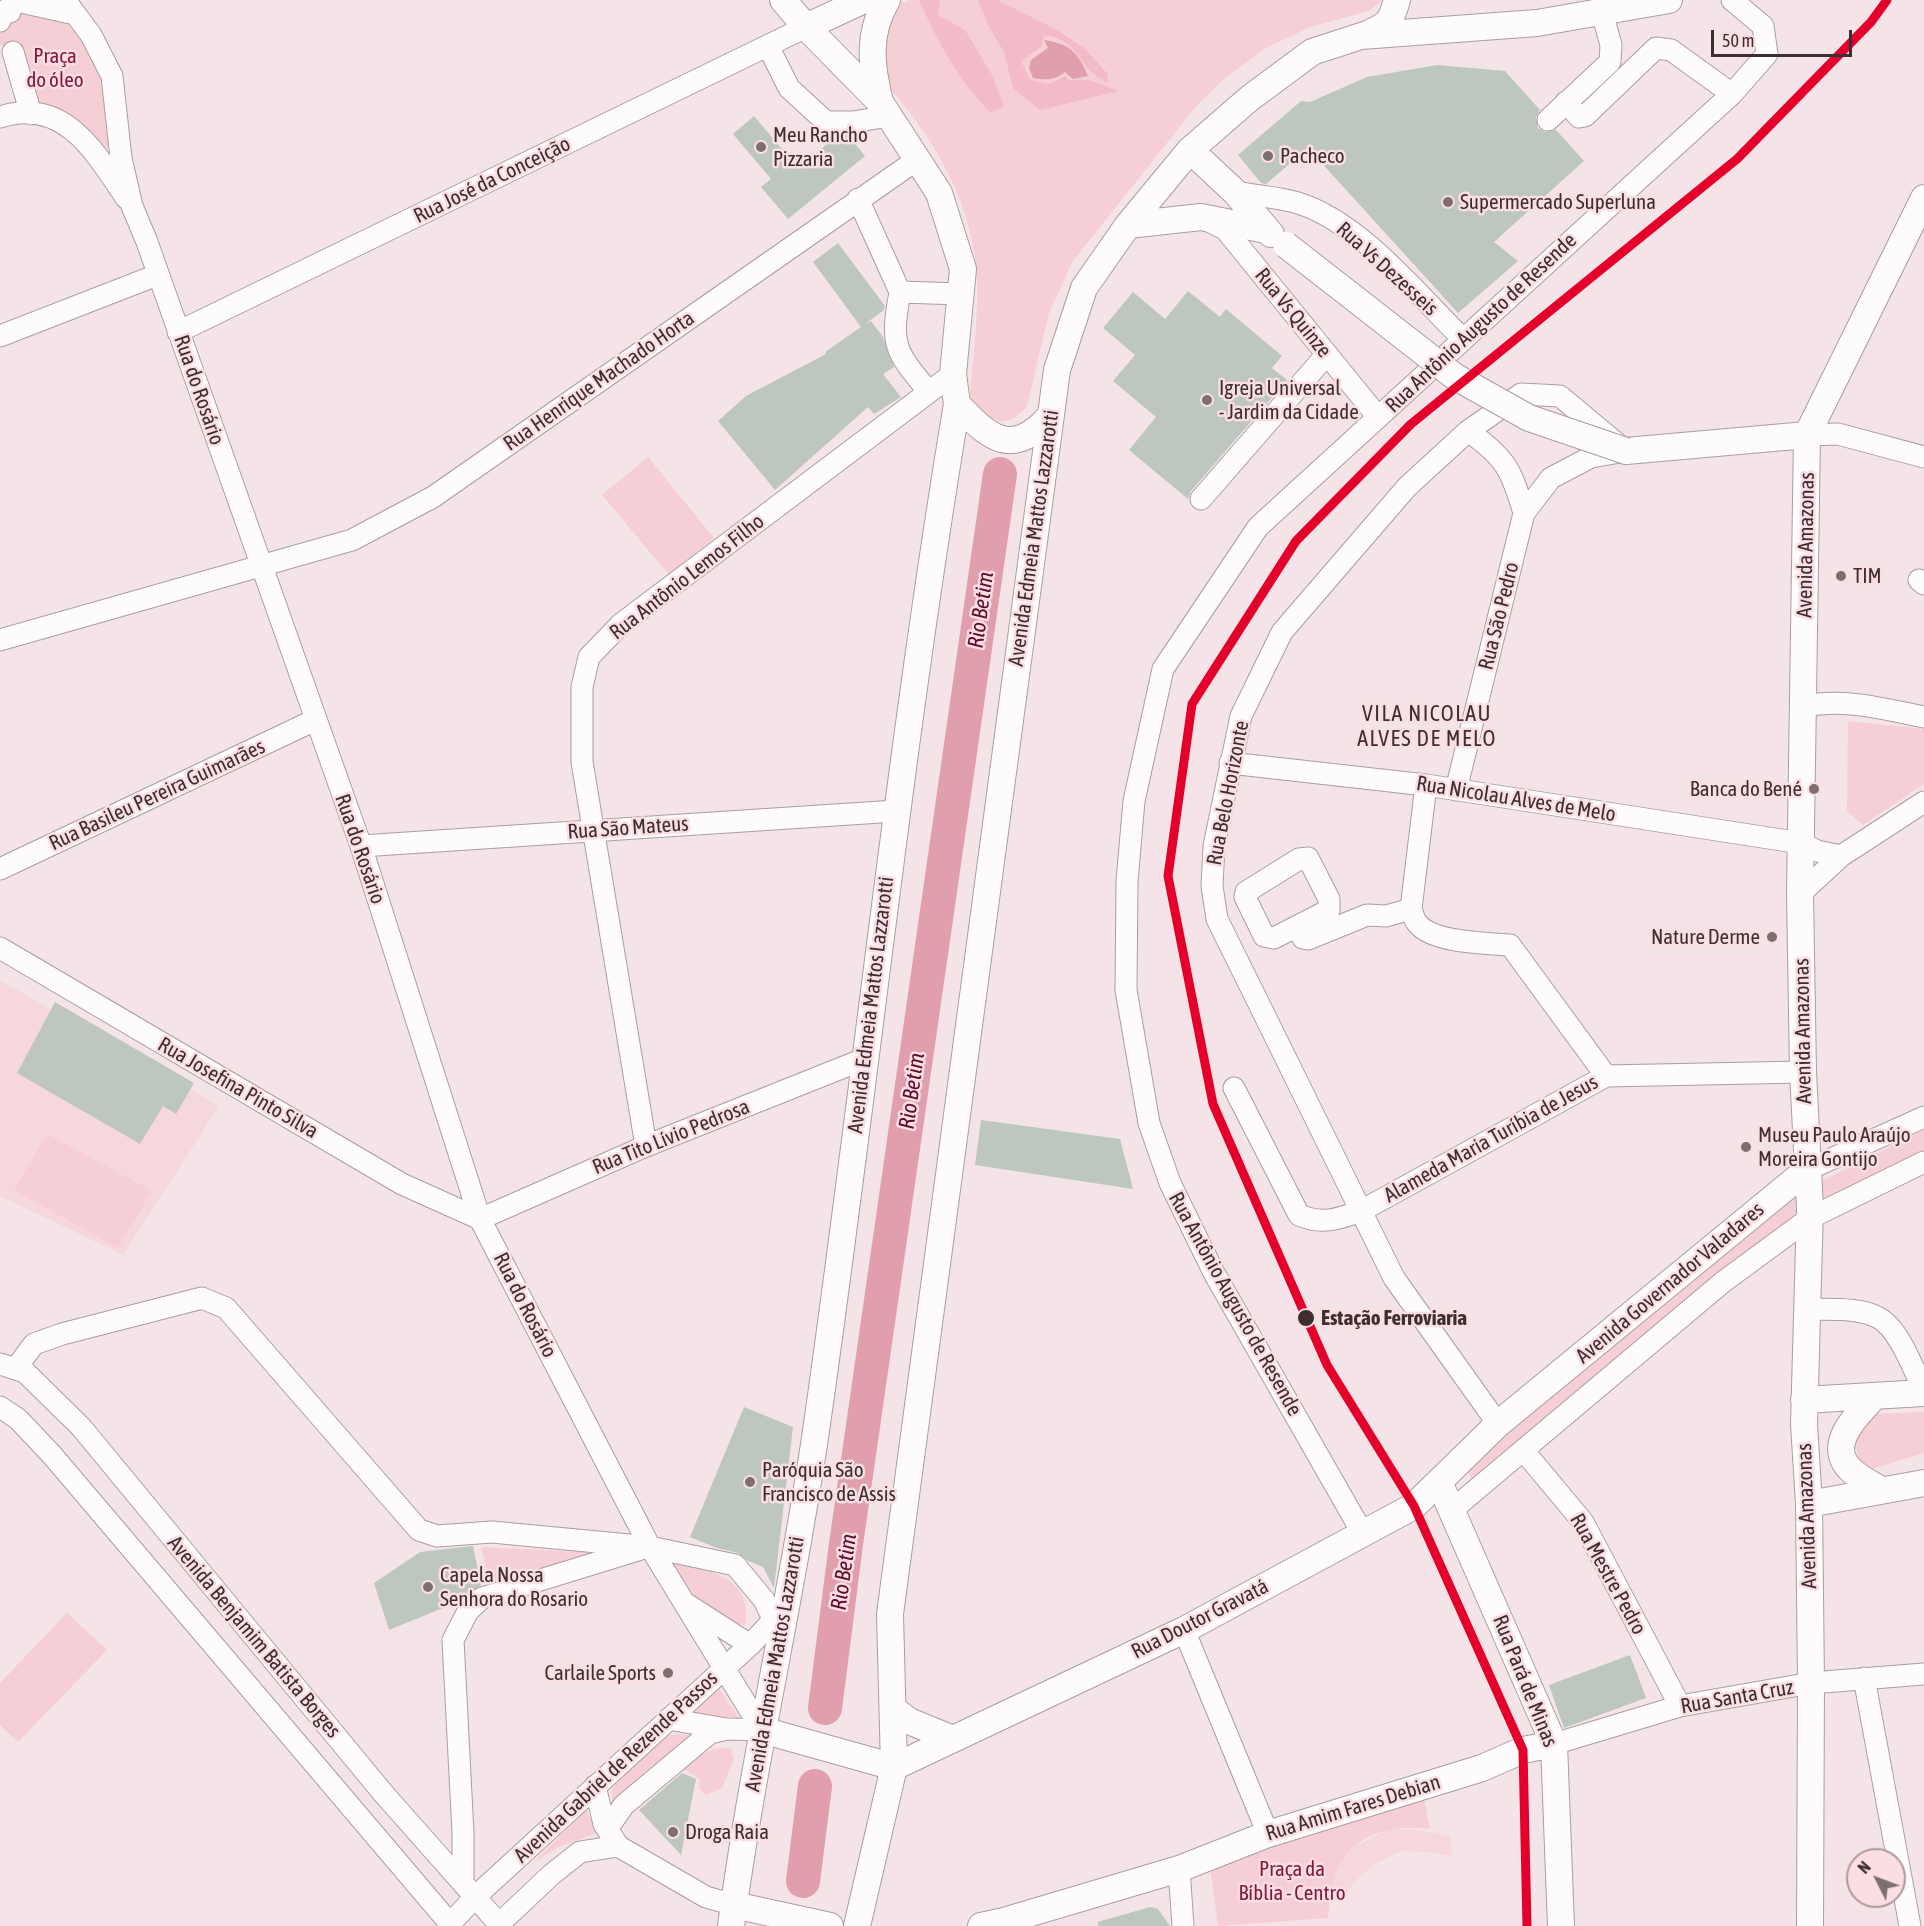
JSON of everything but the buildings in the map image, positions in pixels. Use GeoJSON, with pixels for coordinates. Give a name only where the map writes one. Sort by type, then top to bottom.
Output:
{"type":"FeatureCollection","features":[{"type":"Feature","properties":{"kind":"main road"},"geometry":{"type":"LineString","coordinates":[[783,0],[884,109]]}},
{"type":"Feature","properties":{"kind":"main road"},"geometry":{"type":"LineString","coordinates":[[806,27],[864,0]]}},
{"type":"Feature","properties":{"kind":"main road"},"geometry":{"type":"LineString","coordinates":[[884,109],[872,71],[876,20],[887,0]]}},
{"type":"Feature","properties":{"kind":"main road"},"geometry":{"type":"LineString","coordinates":[[1362,36],[1387,25],[1393,18],[1397,0]]}},
{"type":"Feature","properties":{"kind":"main road"},"geometry":{"type":"LineString","coordinates":[[1362,36],[1537,23],[1669,0]]}},
{"type":"Feature","properties":{"kind":"main road","name":"Avenida Edmeia Mattos Lazzarotti"},"geometry":{"type":"LineString","coordinates":[[857,1926],[894,1767],[890,1614],[1057,370],[1084,288],[1128,225],[1190,150],[1250,98],[1312,52],[1362,36]]}},
{"type":"Feature","properties":{"kind":"main road","name":"Avenida Edmeia Mattos Lazzarotti"},"geometry":{"type":"LineString","coordinates":[[732,1916],[779,1614],[815,1434],[896,811],[931,558],[957,404],[952,374],[963,269],[939,194],[884,109]]}},
{"type":"Feature","properties":{"kind":"main road"},"geometry":{"type":"LineString","coordinates":[[1190,150],[1235,192],[1276,237],[1454,376],[1529,418],[1626,451],[1807,435]]}},
{"type":"Feature","properties":{"kind":"main road","name":"Avenida Amazonas"},"geometry":{"type":"LineString","coordinates":[[1810,1926],[1809,1504],[1804,1400],[1810,1218],[1803,1072],[1800,894],[1807,435],[1924,198]]}},
{"type":"Feature","properties":{"kind":"main road"},"geometry":{"type":"LineString","coordinates":[[1128,225],[1201,217],[1276,237]]}},
{"type":"Feature","properties":{"kind":"main road"},"geometry":{"type":"LineString","coordinates":[[957,404],[972,420],[998,440],[1025,437],[1040,428],[1051,415]]}},
{"type":"Feature","properties":{"kind":"main road","name":"Avenida Governador Valadares"},"geometry":{"type":"LineString","coordinates":[[1440,1484],[1498,1424],[1807,1170]]}},
{"type":"Feature","properties":{"kind":"main road"},"geometry":{"type":"LineString","coordinates":[[1804,1400],[1924,1392]]}},
{"type":"Feature","properties":{"kind":"main road"},"geometry":{"type":"LineString","coordinates":[[1875,1396],[1848,1425],[1844,1434],[1843,1453],[1849,1468],[1882,1490]]}},
{"type":"Feature","properties":{"kind":"main road"},"geometry":{"type":"LineString","coordinates":[[1809,1504],[1924,1483]]}},
{"type":"Feature","properties":{"kind":"main road","name":"Rua Doutor Gravatá"},"geometry":{"type":"LineString","coordinates":[[894,1767],[1184,1630],[1414,1506],[1440,1484]]}},
{"type":"Feature","properties":{"kind":"main road","name":"Rua Pará de Minas"},"geometry":{"type":"LineString","coordinates":[[1440,1484],[1554,1744],[1561,1926]]}},
{"type":"Feature","properties":{"kind":"main road"},"geometry":{"type":"LineString","coordinates":[[893,1709],[909,1721],[952,1739]]}},
{"type":"Feature","properties":{"kind":"main road"},"geometry":{"type":"LineString","coordinates":[[762,1730],[894,1767]]}},
{"type":"Feature","properties":{"kind":"main road","name":"Rua Amim Fares Debian"},"geometry":{"type":"LineString","coordinates":[[981,1926],[1004,1922],[1179,1869],[1268,1834],[1482,1768],[1523,1750],[1554,1744]]}},
{"type":"Feature","properties":{"kind":"main road"},"geometry":{"type":"LineString","coordinates":[[732,1916],[830,1926]]}},
{"type":"Feature","properties":{"kind":"street"},"geometry":{"type":"LineString","coordinates":[[0,21],[3,11],[10,12],[12,0],[70,7]]}},
{"type":"Feature","properties":{"kind":"street","name":"Rua Antônio Augusto de Resende"},"geometry":{"type":"LineString","coordinates":[[1363,1534],[1214,1273],[1170,1183],[1149,1123],[1126,990],[1127,881],[1134,801],[1163,669],[1258,527],[1732,94],[1767,54],[1763,26],[1732,0]]}},
{"type":"Feature","properties":{"kind":"street","name":"Rua do Rosário"},"geometry":{"type":"LineString","coordinates":[[70,7],[91,35],[112,76],[122,158],[132,206],[361,846],[480,1220],[650,1547],[723,1670],[762,1730]]}},
{"type":"Feature","properties":{"kind":"street"},"geometry":{"type":"LineString","coordinates":[[1548,120],[1610,62],[1611,45],[1602,12]]}},
{"type":"Feature","properties":{"kind":"street","name":"Rua José da Conceição"},"geometry":{"type":"LineString","coordinates":[[178,332],[806,27]]}},
{"type":"Feature","properties":{"kind":"street"},"geometry":{"type":"LineString","coordinates":[[768,46],[789,88],[826,122],[853,122],[884,109]]}},
{"type":"Feature","properties":{"kind":"street"},"geometry":{"type":"LineString","coordinates":[[1566,102],[1579,117],[1585,116],[1656,48],[1671,50],[1732,94]]}},
{"type":"Feature","properties":{"kind":"street"},"geometry":{"type":"LineString","coordinates":[[13,52],[31,114]]}},
{"type":"Feature","properties":{"kind":"street"},"geometry":{"type":"LineString","coordinates":[[0,117],[12,113],[55,116],[91,147],[132,206]]}},
{"type":"Feature","properties":{"kind":"street","name":"Rua Henrique Machado Horta"},"geometry":{"type":"LineString","coordinates":[[0,640],[260,564],[352,540],[434,496],[918,159]]}},
{"type":"Feature","properties":{"kind":"street","name":"Rua Vs Dezesseis"},"geometry":{"type":"LineString","coordinates":[[1235,192],[1299,204],[1332,219],[1370,248],[1463,339]]}},
{"type":"Feature","properties":{"kind":"street"},"geometry":{"type":"LineString","coordinates":[[858,199],[900,292],[895,320],[896,347],[929,392]]}},
{"type":"Feature","properties":{"kind":"street","name":"Rua Vs Quinze"},"geometry":{"type":"LineString","coordinates":[[1201,217],[1225,229],[1378,417]]}},
{"type":"Feature","properties":{"kind":"street"},"geometry":{"type":"LineString","coordinates":[[0,336],[157,275]]}},
{"type":"Feature","properties":{"kind":"street"},"geometry":{"type":"LineString","coordinates":[[900,292],[961,294]]}},
{"type":"Feature","properties":{"kind":"street"},"geometry":{"type":"LineString","coordinates":[[1201,499],[1327,354]]}},
{"type":"Feature","properties":{"kind":"street","name":"Rua Antônio Lemos Filho"},"geometry":{"type":"LineString","coordinates":[[646,1146],[582,762],[582,687],[589,657],[621,624],[952,374]]}},
{"type":"Feature","properties":{"kind":"street","name":"Rua Belo Horizonte"},"geometry":{"type":"LineString","coordinates":[[1498,1424],[1394,1278],[1217,919],[1212,885],[1214,846],[1240,716],[1282,632],[1407,487],[1468,431],[1521,394],[1540,393],[1560,396],[1573,404],[1626,451]]}},
{"type":"Feature","properties":{"kind":"street"},"geometry":{"type":"LineString","coordinates":[[1468,431],[1495,451],[1512,475],[1524,513]]}},
{"type":"Feature","properties":{"kind":"street"},"geometry":{"type":"LineString","coordinates":[[1807,435],[1838,434],[1924,457]]}},
{"type":"Feature","properties":{"kind":"street","name":"Rua São Pedro"},"geometry":{"type":"LineString","coordinates":[[1456,790],[1524,513],[1551,478],[1591,457],[1626,451]]}},
{"type":"Feature","properties":{"kind":"street"},"geometry":{"type":"LineString","coordinates":[[1804,706],[1850,704],[1924,717]]}},
{"type":"Feature","properties":{"kind":"street","name":"Rua Basileu Pereira Guimarães"},"geometry":{"type":"LineString","coordinates":[[0,869],[315,720]]}},
{"type":"Feature","properties":{"kind":"street","name":"Rua Nicolau Alves de Melo"},"geometry":{"type":"LineString","coordinates":[[1230,763],[1426,785],[1801,843],[1817,851],[1841,856]]}},
{"type":"Feature","properties":{"kind":"street"},"geometry":{"type":"LineString","coordinates":[[1426,785],[1411,909],[1417,923],[1431,933],[1461,940],[1510,945],[1606,1076]]}},
{"type":"Feature","properties":{"kind":"street"},"geometry":{"type":"LineString","coordinates":[[1800,894],[1841,856],[1924,802]]}},
{"type":"Feature","properties":{"kind":"street","name":"Rua São Mateus"},"geometry":{"type":"LineString","coordinates":[[361,846],[896,811]]}},
{"type":"Feature","properties":{"kind":"street"},"geometry":{"type":"LineString","coordinates":[[1297,928],[1303,938],[1308,939],[1367,915],[1386,916],[1411,909]]}},
{"type":"Feature","properties":{"kind":"street","name":"Rua Josefina Pinto Silva"},"geometry":{"type":"LineString","coordinates":[[0,948],[402,1184],[480,1220]]}},
{"type":"Feature","properties":{"kind":"street","name":"Rua Tito Lívio Pedrosa"},"geometry":{"type":"LineString","coordinates":[[480,1220],[646,1146],[864,1059]]}},
{"type":"Feature","properties":{"kind":"street","name":"Alameda Maria Turíbia de Jesus"},"geometry":{"type":"LineString","coordinates":[[1234,1088],[1299,1215],[1313,1221],[1331,1221],[1361,1211],[1606,1076],[1803,1072]]}},
{"type":"Feature","properties":{"kind":"street","name":"Avenida Governador Valadares"},"geometry":{"type":"LineString","coordinates":[[1807,1170],[1924,1117]]}},
{"type":"Feature","properties":{"kind":"street","name":"Avenida Governador Valadares"},"geometry":{"type":"LineString","coordinates":[[1452,1509],[1723,1282],[1810,1218],[1924,1162]]}},
{"type":"Feature","properties":{"kind":"street"},"geometry":{"type":"LineString","coordinates":[[8,1366],[34,1344],[62,1334],[202,1298],[226,1308],[400,1512],[419,1530],[436,1536],[492,1532],[650,1547],[735,1565],[779,1614]]}},
{"type":"Feature","properties":{"kind":"street"},"geometry":{"type":"LineString","coordinates":[[1807,1309],[1856,1312],[1878,1317],[1893,1329],[1924,1392]]}},
{"type":"Feature","properties":{"kind":"street","name":"Avenida Benjamim Batista Borges"},"geometry":{"type":"LineString","coordinates":[[8,1366],[25,1372],[81,1427],[383,1793],[469,1888],[498,1925]]}},
{"type":"Feature","properties":{"kind":"street","name":"Avenida Benjamim Batista Borges"},"geometry":{"type":"LineString","coordinates":[[0,1407],[18,1419],[52,1455],[450,1925]]}},
{"type":"Feature","properties":{"kind":"street","name":"Rua Mestre Pedro"},"geometry":{"type":"LineString","coordinates":[[1523,1450],[1583,1522],[1680,1706]]}},
{"type":"Feature","properties":{"kind":"street"},"geometry":{"type":"LineString","coordinates":[[469,1888],[453,1640],[468,1611],[482,1598],[650,1547]]}},
{"type":"Feature","properties":{"kind":"street"},"geometry":{"type":"LineString","coordinates":[[685,1603],[750,1645]]}},
{"type":"Feature","properties":{"kind":"street","name":"Avenida Gabriel de Rezende Passos"},"geometry":{"type":"LineString","coordinates":[[450,1925],[469,1888],[595,1786],[750,1645],[779,1614]]}},
{"type":"Feature","properties":{"kind":"street"},"geometry":{"type":"LineString","coordinates":[[1184,1630],[1268,1834]]}},
{"type":"Feature","properties":{"kind":"street","name":"Rua Santa Cruz"},"geometry":{"type":"LineString","coordinates":[[1554,1744],[1680,1706],[1811,1683],[1924,1674]]}},
{"type":"Feature","properties":{"kind":"street"},"geometry":{"type":"LineString","coordinates":[[1864,1678],[1910,1926]]}},
{"type":"Feature","properties":{"kind":"street"},"geometry":{"type":"LineString","coordinates":[[668,1719],[727,1729],[762,1730]]}},
{"type":"Feature","properties":{"kind":"street","name":"Avenida Gabriel de Rezende Passos"},"geometry":{"type":"LineString","coordinates":[[498,1925],[580,1852],[612,1837],[624,1805],[710,1733],[727,1729]]}},
{"type":"Feature","properties":{"kind":"street"},"geometry":{"type":"LineString","coordinates":[[595,1786],[612,1837],[732,1916]]}},
{"type":"Feature","properties":{"kind":"street"},"geometry":{"type":"LineString","coordinates":[[1179,1869],[1184,1926]]}},
{"type":"Feature","properties":{"kind":"shaded area"},"geometry":{"type":"Polygon","coordinates":[[[919,0],[940,0],[938,15],[965,30],[992,75],[1004,106],[991,113],[968,87],[941,46],[919,0]]]}},
{"type":"Feature","properties":{"kind":"shaded area"},"geometry":{"type":"Polygon","coordinates":[[[978,0],[997,0],[1057,30],[1085,49],[1108,74],[1107,83],[1097,77],[1065,42],[1044,35],[1041,47],[1021,61],[1030,80],[1049,84],[1065,76],[1069,80],[1089,80],[1119,91],[1040,110],[1013,88],[1004,52],[988,25],[978,0]]]}},
{"type":"Feature","properties":{"kind":"shaded area"},"geometry":{"type":"Polygon","coordinates":[[[1044,40],[1067,47],[1077,55],[1088,76],[1073,79],[1065,72],[1050,79],[1033,78],[1029,68],[1031,60],[1048,48],[1044,40]]]}},
{"type":"Feature","properties":{"kind":"shaded area"},"geometry":{"type":"Polygon","coordinates":[[[0,980],[219,1106],[123,1255],[0,1196],[0,980]]]}},
{"type":"Feature","properties":{"kind":"shaded area"},"geometry":{"type":"Polygon","coordinates":[[[1391,1828],[1424,1831],[1450,1837],[1452,1856],[1401,1851],[1375,1864],[1352,1884],[1342,1901],[1327,1890],[1333,1869],[1354,1847],[1391,1828]]]}},
{"type":"Feature","properties":{"kind":"green space"},"geometry":{"type":"Polygon","coordinates":[[[909,0],[1382,0],[1369,11],[1310,27],[1266,48],[1224,79],[1197,105],[1073,261],[1049,313],[1027,406],[1011,419],[997,421],[990,418],[970,399],[977,310],[977,275],[971,234],[964,211],[946,168],[934,148],[892,91],[888,80],[885,51],[879,49],[883,34],[902,1],[904,4],[909,0]]]}},
{"type":"Feature","properties":{"kind":"green space","name":"Praça do óleo"},"geometry":{"type":"Polygon","coordinates":[[[61,5],[106,78],[113,146],[105,148],[24,101],[4,46],[0,45],[0,9],[61,5]]]}},
{"type":"Feature","properties":{"kind":"green space"},"geometry":{"type":"Polygon","coordinates":[[[648,457],[714,538],[669,575],[602,495],[648,457]]]}},
{"type":"Feature","properties":{"kind":"green space"},"geometry":{"type":"Polygon","coordinates":[[[1848,721],[1924,729],[1924,784],[1863,825],[1847,811],[1848,721]]]}},
{"type":"Feature","properties":{"kind":"green space"},"geometry":{"type":"Polygon","coordinates":[[[1924,1130],[1924,1151],[1783,1227],[1475,1484],[1465,1468],[1782,1201],[1924,1130]]]}},
{"type":"Feature","properties":{"kind":"green space"},"geometry":{"type":"Polygon","coordinates":[[[47,1134],[152,1191],[118,1248],[14,1190],[47,1134]]]}},
{"type":"Feature","properties":{"kind":"green space"},"geometry":{"type":"Polygon","coordinates":[[[1924,1412],[1924,1453],[1872,1469],[1860,1466],[1853,1431],[1873,1414],[1924,1412]]]}},
{"type":"Feature","properties":{"kind":"green space"},"geometry":{"type":"Polygon","coordinates":[[[481,1547],[600,1553],[490,1583],[481,1547]]]}},
{"type":"Feature","properties":{"kind":"green space"},"geometry":{"type":"Polygon","coordinates":[[[664,1562],[709,1572],[733,1584],[741,1594],[746,1607],[746,1625],[721,1617],[710,1610],[690,1592],[664,1562]]]}},
{"type":"Feature","properties":{"kind":"green space"},"geometry":{"type":"Polygon","coordinates":[[[67,1613],[107,1650],[18,1742],[0,1725],[0,1683],[67,1613]]]}},
{"type":"Feature","properties":{"kind":"green space"},"geometry":{"type":"Polygon","coordinates":[[[716,1684],[740,1719],[689,1712],[716,1684]]]}},
{"type":"Feature","properties":{"kind":"green space"},"geometry":{"type":"Polygon","coordinates":[[[680,1734],[691,1736],[612,1807],[612,1789],[621,1778],[666,1736],[680,1734]]]}},
{"type":"Feature","properties":{"kind":"green space"},"geometry":{"type":"Polygon","coordinates":[[[731,1748],[734,1760],[722,1788],[706,1795],[699,1788],[700,1779],[679,1767],[713,1749],[731,1748]]]}},
{"type":"Feature","properties":{"kind":"green space","name":"Praça da Bíblia - Centro"},"geometry":{"type":"Polygon","coordinates":[[[1422,1789],[1430,1829],[1399,1828],[1384,1831],[1358,1843],[1339,1866],[1330,1894],[1328,1918],[1218,1926],[1210,1867],[1422,1789]]]}},
{"type":"Feature","properties":{"kind":"green space"},"geometry":{"type":"Polygon","coordinates":[[[586,1810],[597,1833],[559,1847],[534,1862],[586,1810]]]}},
{"type":"Feature","properties":{"kind":"waterway","name":"Rio Betim"},"geometry":{"type":"LineString","coordinates":[[825,1708],[846,1544],[1000,474]]}},
{"type":"Feature","properties":{"kind":"waterway","name":"Rio Betim"},"geometry":{"type":"LineString","coordinates":[[803,1881],[815,1786]]}},
{"type":"Feature","properties":{"kind":"transit line"},"geometry":{"type":"LineString","coordinates":[[1527,1926],[1523,1750],[1414,1506],[1327,1365],[1213,1104],[1168,876],[1192,704],[1296,541],[1411,424],[1737,159],[1871,22],[1887,0]]}},
{"type":"Feature","properties":{"kind":"place","name":"Meu Rancho Pizzaria"},"geometry":{"type":"Point","coordinates":[761,147]}},
{"type":"Feature","properties":{"kind":"place","name":"Pacheco"},"geometry":{"type":"Point","coordinates":[1268,156]}},
{"type":"Feature","properties":{"kind":"place","name":"Supermercado Superluna"},"geometry":{"type":"Point","coordinates":[1448,202]}},
{"type":"Feature","properties":{"kind":"place","name":"Igreja Universal - Jardim da Cidade"},"geometry":{"type":"Point","coordinates":[1207,400]}},
{"type":"Feature","properties":{"kind":"place","name":"TIM"},"geometry":{"type":"Point","coordinates":[1841,576]}},
{"type":"Feature","properties":{"kind":"place","name":"Banca do Bené"},"geometry":{"type":"Point","coordinates":[1814,789]}},
{"type":"Feature","properties":{"kind":"place","name":"Nature Derme"},"geometry":{"type":"Point","coordinates":[1772,937]}},
{"type":"Feature","properties":{"kind":"place","name":"Museu Paulo Araújo Moreira Gontijo"},"geometry":{"type":"Point","coordinates":[1746,1147]}},
{"type":"Feature","properties":{"kind":"place","name":"Estação Ferroviaria"},"geometry":{"type":"Point","coordinates":[1306,1318]}},
{"type":"Feature","properties":{"kind":"place","name":"Paróquia São Francisco de Assis"},"geometry":{"type":"Point","coordinates":[750,1482]}},
{"type":"Feature","properties":{"kind":"place","name":"Capela Nossa Senhora do Rosario"},"geometry":{"type":"Point","coordinates":[428,1587]}},
{"type":"Feature","properties":{"kind":"place","name":"Carlaile Sports"},"geometry":{"type":"Point","coordinates":[668,1673]}},
{"type":"Feature","properties":{"kind":"place","name":"Droga Raia"},"geometry":{"type":"Point","coordinates":[673,1832]}},
{"type":"Feature","properties":{"kind":"district","name":"VILA NICOLAU ALVES DE MELO"},"geometry":{"type":"Point","coordinates":[1427,726]}}]}
